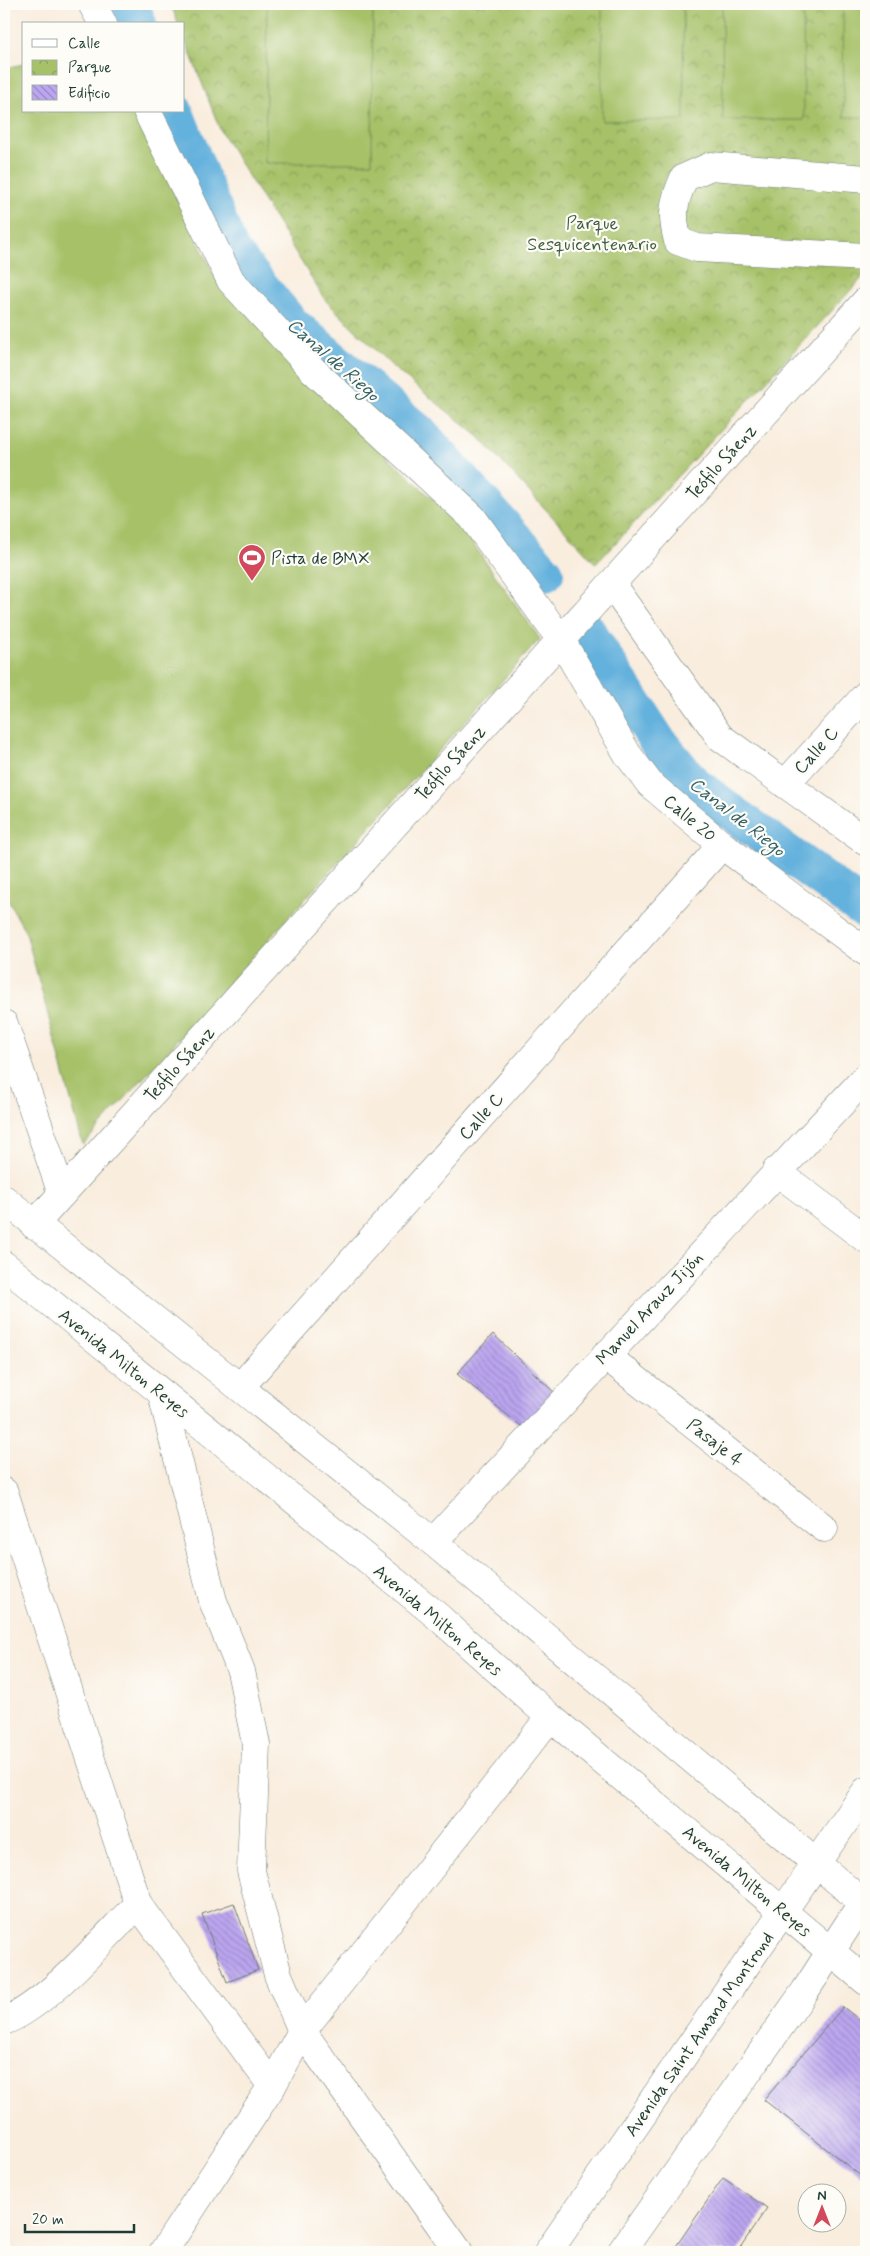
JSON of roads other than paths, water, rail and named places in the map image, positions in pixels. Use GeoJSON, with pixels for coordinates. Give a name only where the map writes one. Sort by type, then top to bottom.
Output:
{"type":"FeatureCollection","features":[{"type":"Feature","properties":{"kind":"street"},"geometry":{"type":"LineString","coordinates":[[92,4],[102,22]]}},
{"type":"Feature","properties":{"kind":"street","name":"Calle 20"},"geometry":{"type":"LineString","coordinates":[[147,112],[231,281],[313,370],[472,517],[561,640],[628,756],[650,784],[722,845],[866,952]]}},
{"type":"Feature","properties":{"kind":"street"},"geometry":{"type":"LineString","coordinates":[[866,179],[711,166],[684,178],[675,198],[672,221],[678,241],[697,248],[866,257]]}},
{"type":"Feature","properties":{"kind":"street","name":"Teófilo Sáenz"},"geometry":{"type":"LineString","coordinates":[[34,1225],[866,301]]}},
{"type":"Feature","properties":{"kind":"street"},"geometry":{"type":"LineString","coordinates":[[611,584],[720,738],[866,842]]}},
{"type":"Feature","properties":{"kind":"street","name":"Calle C"},"geometry":{"type":"LineString","coordinates":[[785,784],[866,694]]}},
{"type":"Feature","properties":{"kind":"street","name":"Calle C"},"geometry":{"type":"LineString","coordinates":[[241,1386],[722,845]]}},
{"type":"Feature","properties":{"kind":"street"},"geometry":{"type":"LineString","coordinates":[[4,1024],[62,1194]]}},
{"type":"Feature","properties":{"kind":"street","name":"Manuel Arauz Jijón"},"geometry":{"type":"LineString","coordinates":[[433,1542],[866,1076]]}},
{"type":"Feature","properties":{"kind":"street"},"geometry":{"type":"LineString","coordinates":[[776,1171],[866,1239]]}},
{"type":"Feature","properties":{"kind":"street"},"geometry":{"type":"LineString","coordinates":[[4,1199],[34,1225],[241,1386],[433,1542],[816,1864],[865,1901],[621,2252]]}},
{"type":"Feature","properties":{"kind":"street","name":"Avenida Milton Reyes"},"geometry":{"type":"LineString","coordinates":[[4,1265],[435,1614],[550,1717],[866,1981]]}},
{"type":"Feature","properties":{"kind":"street","name":"Pasaje 4"},"geometry":{"type":"LineString","coordinates":[[605,1355],[824,1528]]}},
{"type":"Feature","properties":{"kind":"street"},"geometry":{"type":"LineString","coordinates":[[162,1394],[213,1601],[241,1671],[256,1744],[251,1871],[278,1975],[302,2031],[459,2252]]}},
{"type":"Feature","properties":{"kind":"street"},"geometry":{"type":"LineString","coordinates":[[4,1492],[138,1904],[272,2086]]}},
{"type":"Feature","properties":{"kind":"street"},"geometry":{"type":"LineString","coordinates":[[162,2252],[272,2086],[302,2031],[550,1717]]}},
{"type":"Feature","properties":{"kind":"street","name":"Avenida Saint Amand Montrond"},"geometry":{"type":"LineString","coordinates":[[548,2252],[866,1791]]}},
{"type":"Feature","properties":{"kind":"street"},"geometry":{"type":"LineString","coordinates":[[4,2021],[13,2018],[55,1986],[138,1904]]}},
{"type":"Feature","properties":{"kind":"waterway","name":"Canal de Riego"},"geometry":{"type":"LineString","coordinates":[[130,4],[137,22]]}},
{"type":"Feature","properties":{"kind":"waterway","name":"Canal de Riego"},"geometry":{"type":"LineString","coordinates":[[174,112],[230,250],[291,324],[420,434],[545,573]]}},
{"type":"Feature","properties":{"kind":"waterway","name":"Canal de Riego"},"geometry":{"type":"LineString","coordinates":[[582,624],[658,742],[694,785],[866,911]]}},
{"type":"Feature","properties":{"kind":"place","name":"Pista de BMX"},"geometry":{"type":"Point","coordinates":[252,582]}},
{"type":"Feature","properties":{"kind":"park label","name":"Parque Sesquicentenario"},"geometry":{"type":"Point","coordinates":[592,233]}}]}
